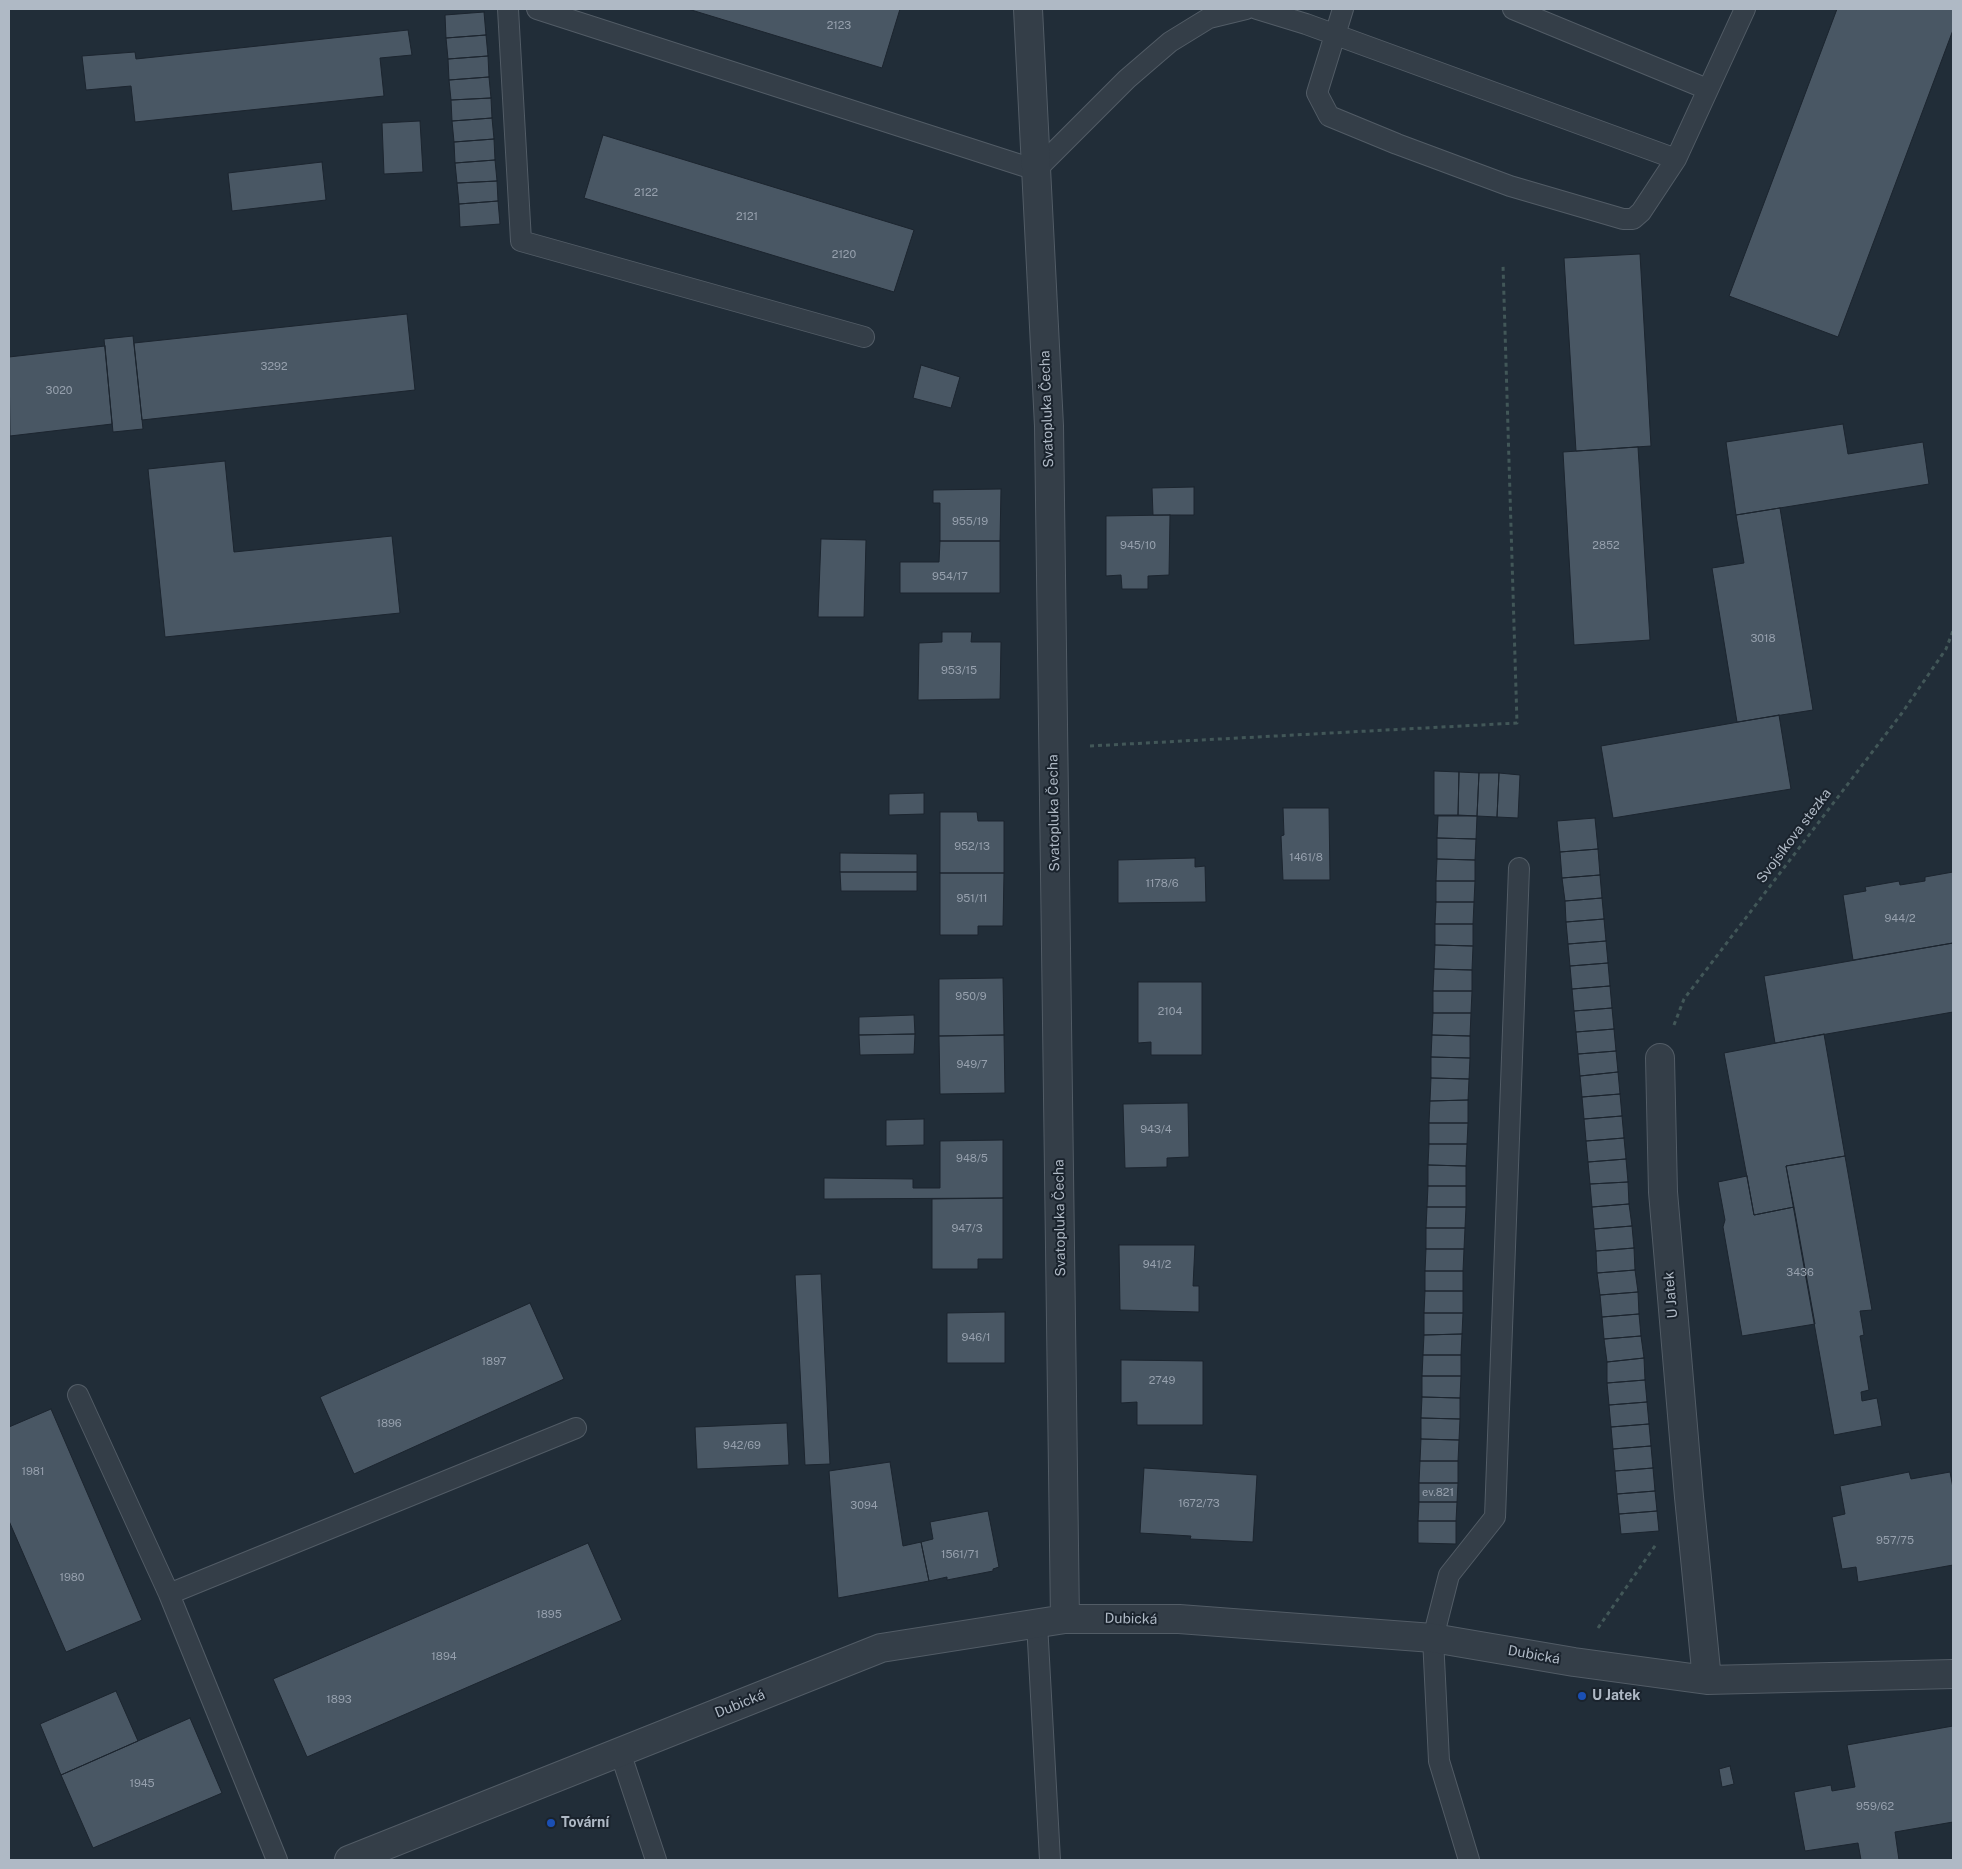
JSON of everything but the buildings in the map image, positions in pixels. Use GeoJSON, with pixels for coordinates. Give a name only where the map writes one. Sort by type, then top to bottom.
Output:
{"type":"FeatureCollection","features":[{"type":"Feature","properties":{"kind":"street","name":"Svatopluka Čecha"},"geometry":{"type":"LineString","coordinates":[[1028,9],[1049,426],[1065,1619]]}},
{"type":"Feature","properties":{"kind":"street","name":"U Jatek"},"geometry":{"type":"LineString","coordinates":[[1660,1058],[1663,1192],[1688,1497],[1707,1680]]}},
{"type":"Feature","properties":{"kind":"street","name":"Dubická"},"geometry":{"type":"LineString","coordinates":[[349,1860],[880,1648],[1065,1619],[1179,1620],[1433,1638],[1574,1662],[1707,1680],[1953,1674]]}},
{"type":"Feature","properties":{"kind":"lane"},"geometry":{"type":"LineString","coordinates":[[508,9],[521,241],[864,337]]}},
{"type":"Feature","properties":{"kind":"lane"},"geometry":{"type":"LineString","coordinates":[[537,9],[1036,170],[1127,79],[1170,42],[1211,13],[1246,9]]}},
{"type":"Feature","properties":{"kind":"lane"},"geometry":{"type":"LineString","coordinates":[[1257,9],[1306,24],[1334,36],[1676,160]]}},
{"type":"Feature","properties":{"kind":"lane"},"geometry":{"type":"LineString","coordinates":[[1343,9],[1317,93],[1329,116],[1397,144],[1510,186],[1623,219],[1633,219],[1641,212],[1676,160],[1745,9]]}},
{"type":"Feature","properties":{"kind":"lane"},"geometry":{"type":"LineString","coordinates":[[1514,9],[1707,89]]}},
{"type":"Feature","properties":{"kind":"lane"},"geometry":{"type":"LineString","coordinates":[[1470,1860],[1439,1761],[1433,1638],[1449,1575],[1495,1517],[1519,868]]}},
{"type":"Feature","properties":{"kind":"lane"},"geometry":{"type":"LineString","coordinates":[[78,1395],[169,1594],[277,1860]]}},
{"type":"Feature","properties":{"kind":"lane"},"geometry":{"type":"LineString","coordinates":[[169,1594],[576,1428]]}},
{"type":"Feature","properties":{"kind":"lane"},"geometry":{"type":"LineString","coordinates":[[1037,1623],[1050,1860]]}},
{"type":"Feature","properties":{"kind":"lane"},"geometry":{"type":"LineString","coordinates":[[620,1752],[656,1860]]}},
{"type":"Feature","properties":{"kind":"path"},"geometry":{"type":"LineString","coordinates":[[1053,748],[1518,723],[1502,264]]}},
{"type":"Feature","properties":{"kind":"path","name":"Svojsíkova stezka"},"geometry":{"type":"LineString","coordinates":[[1660,1058],[1684,999],[1902,713],[1946,649],[1953,631]]}},
{"type":"Feature","properties":{"kind":"path"},"geometry":{"type":"LineString","coordinates":[[1574,1662],[1688,1497]]}},
{"type":"Feature","properties":{"kind":"place","name":"U Jatek"},"geometry":{"type":"Point","coordinates":[1582,1696]}},
{"type":"Feature","properties":{"kind":"place","name":"Tovární"},"geometry":{"type":"Point","coordinates":[551,1823]}}]}
